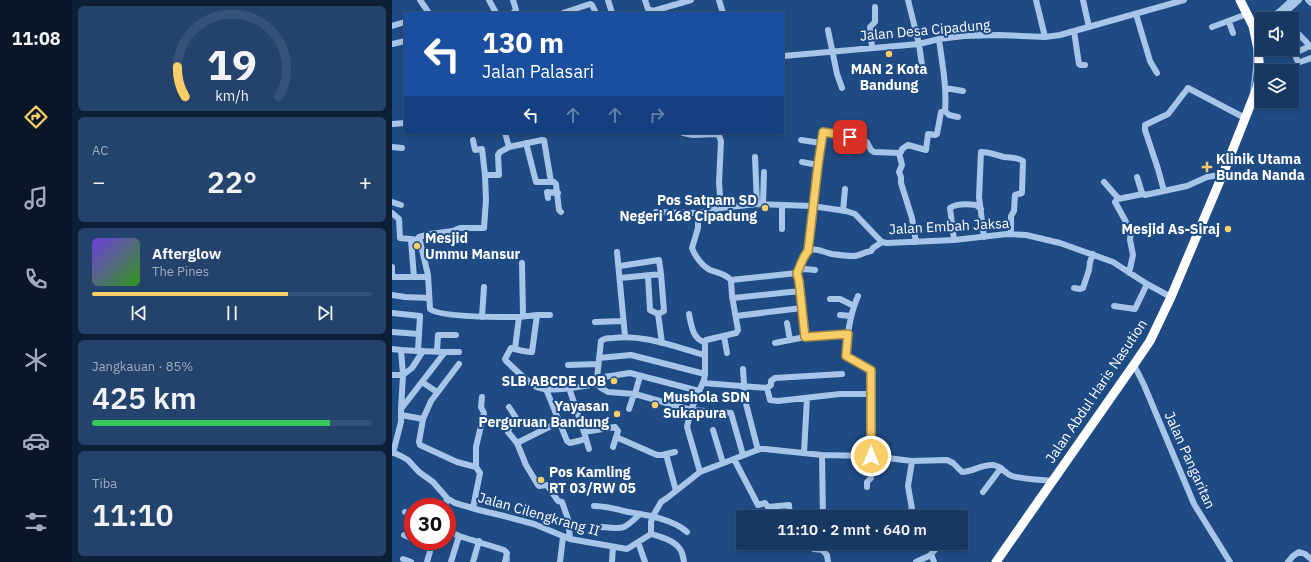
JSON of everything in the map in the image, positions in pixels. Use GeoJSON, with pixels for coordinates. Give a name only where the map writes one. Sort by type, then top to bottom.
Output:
{"type":"FeatureCollection","features":[{"type":"Feature","properties":{"kind":"highway","name":"Jalan Abdul Haris Nasution"},"geometry":{"type":"LineString","coordinates":[[1240,0],[1255,28]]}},
{"type":"Feature","properties":{"kind":"highway","name":"Jalan Abdul Haris Nasution"},"geometry":{"type":"LineString","coordinates":[[996,562],[1150,341],[1171,297],[1257,88],[1260,73],[1259,56]]}},
{"type":"Feature","properties":{"kind":"street"},"geometry":{"type":"LineString","coordinates":[[420,0],[428,12]]}},
{"type":"Feature","properties":{"kind":"street"},"geometry":{"type":"LineString","coordinates":[[489,0],[495,12]]}},
{"type":"Feature","properties":{"kind":"street"},"geometry":{"type":"LineString","coordinates":[[513,0],[515,12]]}},
{"type":"Feature","properties":{"kind":"street"},"geometry":{"type":"LineString","coordinates":[[608,0],[612,12]]}},
{"type":"Feature","properties":{"kind":"street"},"geometry":{"type":"LineString","coordinates":[[645,0],[647,8],[653,11],[670,3],[692,0]]}},
{"type":"Feature","properties":{"kind":"street"},"geometry":{"type":"LineString","coordinates":[[719,0],[722,12]]}},
{"type":"Feature","properties":{"kind":"street"},"geometry":{"type":"LineString","coordinates":[[908,0],[919,44],[923,73]]}},
{"type":"Feature","properties":{"kind":"street"},"geometry":{"type":"LineString","coordinates":[[1036,0],[1044,36]]}},
{"type":"Feature","properties":{"kind":"street"},"geometry":{"type":"LineString","coordinates":[[1083,0],[1089,27]]}},
{"type":"Feature","properties":{"kind":"street"},"geometry":{"type":"LineString","coordinates":[[1308,0],[1311,3]]}},
{"type":"Feature","properties":{"kind":"street","name":"Jalan Desa Cipadung"},"geometry":{"type":"LineString","coordinates":[[784,56],[919,44],[939,39],[964,36],[1044,36],[1074,31],[1136,14],[1165,3],[1180,1]]}},
{"type":"Feature","properties":{"kind":"street"},"geometry":{"type":"LineString","coordinates":[[1285,12],[1293,1]]}},
{"type":"Feature","properties":{"kind":"street"},"geometry":{"type":"LineString","coordinates":[[566,12],[590,4],[596,12]]}},
{"type":"Feature","properties":{"kind":"street"},"geometry":{"type":"LineString","coordinates":[[872,48],[870,27],[875,22],[875,7]]}},
{"type":"Feature","properties":{"kind":"street"},"geometry":{"type":"LineString","coordinates":[[1136,14],[1150,61],[1157,73]]}},
{"type":"Feature","properties":{"kind":"street"},"geometry":{"type":"LineString","coordinates":[[1212,27],[1229,22],[1247,14]]}},
{"type":"Feature","properties":{"kind":"street"},"geometry":{"type":"LineString","coordinates":[[1229,22],[1233,33]]}},
{"type":"Feature","properties":{"kind":"street"},"geometry":{"type":"LineString","coordinates":[[392,26],[404,24]]}},
{"type":"Feature","properties":{"kind":"street"},"geometry":{"type":"LineString","coordinates":[[977,27],[978,36]]}},
{"type":"Feature","properties":{"kind":"street"},"geometry":{"type":"LineString","coordinates":[[828,30],[837,74],[842,88]]}},
{"type":"Feature","properties":{"kind":"street"},"geometry":{"type":"LineString","coordinates":[[1074,31],[1079,64],[1085,64]]}},
{"type":"Feature","properties":{"kind":"street"},"geometry":{"type":"LineString","coordinates":[[1299,34],[1311,46],[1297,52],[1295,54],[1297,60],[1300,62],[1311,58]]}},
{"type":"Feature","properties":{"kind":"street"},"geometry":{"type":"LineString","coordinates":[[805,337],[798,271],[803,257],[808,251],[812,206],[821,143],[824,132],[849,137],[856,141],[866,142],[868,143],[870,150],[874,152],[901,152],[902,149],[908,146],[927,149],[928,134],[936,134],[941,112],[945,110],[946,102],[939,39]]}},
{"type":"Feature","properties":{"kind":"street"},"geometry":{"type":"LineString","coordinates":[[392,44],[404,41]]}},
{"type":"Feature","properties":{"kind":"street"},"geometry":{"type":"LineString","coordinates":[[945,88],[963,90]]}},
{"type":"Feature","properties":{"kind":"street"},"geometry":{"type":"LineString","coordinates":[[1164,191],[1154,153],[1145,130],[1145,125],[1168,114],[1188,88],[1245,118]]}},
{"type":"Feature","properties":{"kind":"street"},"geometry":{"type":"LineString","coordinates":[[945,110],[948,114],[958,117]]}},
{"type":"Feature","properties":{"kind":"street"},"geometry":{"type":"LineString","coordinates":[[392,124],[404,124]]}},
{"type":"Feature","properties":{"kind":"street"},"geometry":{"type":"LineString","coordinates":[[505,134],[509,147]]}},
{"type":"Feature","properties":{"kind":"street"},"geometry":{"type":"LineString","coordinates":[[688,134],[706,134]]}},
{"type":"Feature","properties":{"kind":"street"},"geometry":{"type":"LineString","coordinates":[[718,134],[720,140],[719,183],[721,208]]}},
{"type":"Feature","properties":{"kind":"street"},"geometry":{"type":"LineString","coordinates":[[473,140],[475,150],[482,149],[486,200],[484,228],[460,228],[452,231],[422,236],[419,238],[428,277],[431,311],[482,317],[550,315]]}},
{"type":"Feature","properties":{"kind":"street"},"geometry":{"type":"LineString","coordinates":[[485,175],[498,175],[498,155],[500,152],[509,147],[544,140],[549,182],[547,195],[558,193]]}},
{"type":"Feature","properties":{"kind":"street"},"geometry":{"type":"LineString","coordinates":[[801,140],[821,143]]}},
{"type":"Feature","properties":{"kind":"street"},"geometry":{"type":"LineString","coordinates":[[526,143],[536,182],[554,182],[556,184],[559,210],[561,212]]}},
{"type":"Feature","properties":{"kind":"street"},"geometry":{"type":"LineString","coordinates":[[392,148],[402,148]]}},
{"type":"Feature","properties":{"kind":"street"},"geometry":{"type":"LineString","coordinates":[[898,152],[902,165],[900,172],[901,183],[912,218],[916,242]]}},
{"type":"Feature","properties":{"kind":"street"},"geometry":{"type":"LineString","coordinates":[[984,237],[979,197],[981,152],[996,153],[1002,156],[1023,160],[1022,194],[1015,195],[1014,211],[1011,216],[1011,234]]}},
{"type":"Feature","properties":{"kind":"street"},"geometry":{"type":"LineString","coordinates":[[755,157],[760,204]]}},
{"type":"Feature","properties":{"kind":"street"},"geometry":{"type":"LineString","coordinates":[[802,162],[818,165]]}},
{"type":"Feature","properties":{"kind":"street"},"geometry":{"type":"LineString","coordinates":[[760,204],[764,172]]}},
{"type":"Feature","properties":{"kind":"street"},"geometry":{"type":"LineString","coordinates":[[1118,199],[1189,186],[1200,180],[1222,175]]}},
{"type":"Feature","properties":{"kind":"street"},"geometry":{"type":"LineString","coordinates":[[1136,177],[1143,194]]}},
{"type":"Feature","properties":{"kind":"street"},"geometry":{"type":"LineString","coordinates":[[1104,182],[1118,199]]}},
{"type":"Feature","properties":{"kind":"street"},"geometry":{"type":"LineString","coordinates":[[843,211],[845,189]]}},
{"type":"Feature","properties":{"kind":"street"},"geometry":{"type":"LineString","coordinates":[[1118,199],[1115,202],[1131,234],[1130,240],[1133,255],[1129,273]]}},
{"type":"Feature","properties":{"kind":"street"},"geometry":{"type":"LineString","coordinates":[[392,202],[401,206]]}},
{"type":"Feature","properties":{"kind":"street","name":"Jalan Embah Jaksa"},"geometry":{"type":"LineString","coordinates":[[656,212],[698,213],[721,208],[760,204],[812,206],[855,214],[882,242],[887,243],[954,240],[1011,234],[1026,235],[1060,242],[1113,262],[1171,297]]}},
{"type":"Feature","properties":{"kind":"street"},"geometry":{"type":"LineString","coordinates":[[954,240],[950,208],[954,206],[976,204],[981,209]]}},
{"type":"Feature","properties":{"kind":"street"},"geometry":{"type":"LineString","coordinates":[[782,205],[782,229]]}},
{"type":"Feature","properties":{"kind":"street"},"geometry":{"type":"LineString","coordinates":[[392,213],[399,219],[400,238],[420,240]]}},
{"type":"Feature","properties":{"kind":"street"},"geometry":{"type":"LineString","coordinates":[[689,314],[694,334],[698,340],[705,342],[706,340],[738,332],[731,280],[724,274],[707,268],[698,259],[692,247],[698,228],[698,213]]}},
{"type":"Feature","properties":{"kind":"street"},"geometry":{"type":"LineString","coordinates":[[411,240],[414,277]]}},
{"type":"Feature","properties":{"kind":"street"},"geometry":{"type":"LineString","coordinates":[[808,251],[816,249],[831,254],[855,256],[863,252],[871,252],[873,248],[882,242]]}},
{"type":"Feature","properties":{"kind":"street"},"geometry":{"type":"LineString","coordinates":[[617,252],[620,266],[625,336]]}},
{"type":"Feature","properties":{"kind":"street"},"geometry":{"type":"LineString","coordinates":[[1074,288],[1083,288],[1093,254]]}},
{"type":"Feature","properties":{"kind":"street"},"geometry":{"type":"LineString","coordinates":[[620,266],[659,260],[664,311],[658,314]]}},
{"type":"Feature","properties":{"kind":"street"},"geometry":{"type":"LineString","coordinates":[[515,349],[521,316],[522,263]]}},
{"type":"Feature","properties":{"kind":"street"},"geometry":{"type":"LineString","coordinates":[[392,269],[392,277],[428,277]]}},
{"type":"Feature","properties":{"kind":"street"},"geometry":{"type":"LineString","coordinates":[[731,280],[804,269],[815,270]]}},
{"type":"Feature","properties":{"kind":"street"},"geometry":{"type":"LineString","coordinates":[[620,278],[661,274]]}},
{"type":"Feature","properties":{"kind":"street"},"geometry":{"type":"LineString","coordinates":[[648,276],[650,310],[658,314]]}},
{"type":"Feature","properties":{"kind":"street"},"geometry":{"type":"LineString","coordinates":[[1114,306],[1136,308],[1148,284]]}},
{"type":"Feature","properties":{"kind":"street"},"geometry":{"type":"LineString","coordinates":[[482,317],[484,287]]}},
{"type":"Feature","properties":{"kind":"street"},"geometry":{"type":"LineString","coordinates":[[733,298],[800,291]]}},
{"type":"Feature","properties":{"kind":"street"},"geometry":{"type":"LineString","coordinates":[[392,295],[429,298]]}},
{"type":"Feature","properties":{"kind":"street"},"geometry":{"type":"LineString","coordinates":[[858,296],[851,316],[846,355],[871,369],[871,478],[867,482],[866,487]]}},
{"type":"Feature","properties":{"kind":"street"},"geometry":{"type":"LineString","coordinates":[[830,299],[840,299],[854,306]]}},
{"type":"Feature","properties":{"kind":"street"},"geometry":{"type":"LineString","coordinates":[[736,316],[802,308]]}},
{"type":"Feature","properties":{"kind":"street"},"geometry":{"type":"LineString","coordinates":[[392,313],[420,316],[420,351],[412,368],[403,376],[392,375]]}},
{"type":"Feature","properties":{"kind":"street"},"geometry":{"type":"LineString","coordinates":[[658,314],[662,343]]}},
{"type":"Feature","properties":{"kind":"street"},"geometry":{"type":"LineString","coordinates":[[840,315],[851,316]]}},
{"type":"Feature","properties":{"kind":"street"},"geometry":{"type":"LineString","coordinates":[[537,316],[532,352],[510,348],[505,359],[533,385],[546,389],[569,388],[630,373],[699,391]]}},
{"type":"Feature","properties":{"kind":"street"},"geometry":{"type":"LineString","coordinates":[[595,322],[623,321]]}},
{"type":"Feature","properties":{"kind":"street"},"geometry":{"type":"LineString","coordinates":[[787,323],[790,340]]}},
{"type":"Feature","properties":{"kind":"street"},"geometry":{"type":"LineString","coordinates":[[392,332],[419,334]]}},
{"type":"Feature","properties":{"kind":"street"},"geometry":{"type":"LineString","coordinates":[[437,351],[438,334],[456,335]]}},
{"type":"Feature","properties":{"kind":"street"},"geometry":{"type":"LineString","coordinates":[[775,343],[805,337],[848,334]]}},
{"type":"Feature","properties":{"kind":"street"},"geometry":{"type":"LineString","coordinates":[[705,355],[637,337],[625,336],[602,340],[597,381],[601,388],[608,392],[634,394],[691,410],[731,413],[743,455]]}},
{"type":"Feature","properties":{"kind":"street"},"geometry":{"type":"LineString","coordinates":[[724,336],[727,353]]}},
{"type":"Feature","properties":{"kind":"street"},"geometry":{"type":"LineString","coordinates":[[700,472],[687,431],[687,425],[691,410],[703,384],[705,374],[705,342]]}},
{"type":"Feature","properties":{"kind":"street"},"geometry":{"type":"LineString","coordinates":[[392,349],[459,352]]}},
{"type":"Feature","properties":{"kind":"street"},"geometry":{"type":"LineString","coordinates":[[393,453],[399,433],[401,412],[403,376],[401,350]]}},
{"type":"Feature","properties":{"kind":"street"},"geometry":{"type":"LineString","coordinates":[[401,412],[445,352]]}},
{"type":"Feature","properties":{"kind":"street"},"geometry":{"type":"LineString","coordinates":[[568,365],[631,355],[705,374]]}},
{"type":"Feature","properties":{"kind":"street"},"geometry":{"type":"LineString","coordinates":[[460,364],[426,408],[419,444],[457,462],[476,467]]}},
{"type":"Feature","properties":{"kind":"street","name":"Jalan Pangaritan"},"geometry":{"type":"LineString","coordinates":[[1134,365],[1144,385],[1194,504],[1224,555],[1230,562]]}},
{"type":"Feature","properties":{"kind":"street"},"geometry":{"type":"LineString","coordinates":[[743,369],[745,400],[758,450]]}},
{"type":"Feature","properties":{"kind":"street"},"geometry":{"type":"LineString","coordinates":[[703,384],[766,388],[775,378],[842,374]]}},
{"type":"Feature","properties":{"kind":"street"},"geometry":{"type":"LineString","coordinates":[[629,409],[640,376]]}},
{"type":"Feature","properties":{"kind":"street"},"geometry":{"type":"LineString","coordinates":[[422,382],[437,392]]}},
{"type":"Feature","properties":{"kind":"street"},"geometry":{"type":"LineString","coordinates":[[569,388],[586,438],[588,449]]}},
{"type":"Feature","properties":{"kind":"street"},"geometry":{"type":"LineString","coordinates":[[766,388],[768,396],[771,400],[778,401],[840,394],[871,394]]}},
{"type":"Feature","properties":{"kind":"street"},"geometry":{"type":"LineString","coordinates":[[546,389],[568,442],[570,443],[586,438]]}},
{"type":"Feature","properties":{"kind":"street"},"geometry":{"type":"LineString","coordinates":[[473,508],[480,473],[476,467],[476,447],[484,413],[481,407],[482,397]]}},
{"type":"Feature","properties":{"kind":"street"},"geometry":{"type":"LineString","coordinates":[[804,453],[808,398]]}},
{"type":"Feature","properties":{"kind":"street"},"geometry":{"type":"LineString","coordinates":[[510,407],[518,420],[509,428],[508,432],[517,443],[526,465],[538,485],[547,485],[558,501],[562,502],[568,519],[570,539]]}},
{"type":"Feature","properties":{"kind":"street"},"geometry":{"type":"LineString","coordinates":[[401,412],[423,419]]}},
{"type":"Feature","properties":{"kind":"street"},"geometry":{"type":"LineString","coordinates":[[517,443],[559,422]]}},
{"type":"Feature","properties":{"kind":"street"},"geometry":{"type":"LineString","coordinates":[[584,432],[615,427],[618,431],[613,448]]}},
{"type":"Feature","properties":{"kind":"street"},"geometry":{"type":"LineString","coordinates":[[713,430],[723,463]]}},
{"type":"Feature","properties":{"kind":"street"},"geometry":{"type":"LineString","coordinates":[[616,437],[657,455],[675,452]]}},
{"type":"Feature","properties":{"kind":"street"},"geometry":{"type":"LineString","coordinates":[[684,562],[681,550],[675,543],[651,534],[651,522],[661,502],[700,472],[758,450],[765,449],[822,455],[871,456],[912,461],[947,460],[953,463],[962,472],[993,465],[1001,468],[1011,476],[1053,481]]}},
{"type":"Feature","properties":{"kind":"street","name":"Jalan Cilengkrang II"},"geometry":{"type":"LineString","coordinates":[[393,453],[408,460],[419,472],[433,482],[447,498]]}},
{"type":"Feature","properties":{"kind":"street"},"geometry":{"type":"LineString","coordinates":[[666,454],[676,491]]}},
{"type":"Feature","properties":{"kind":"street"},"geometry":{"type":"LineString","coordinates":[[822,455],[823,510]]}},
{"type":"Feature","properties":{"kind":"street"},"geometry":{"type":"LineString","coordinates":[[734,459],[758,505],[765,503],[768,507],[789,505],[789,510]]}},
{"type":"Feature","properties":{"kind":"street"},"geometry":{"type":"LineString","coordinates":[[910,510],[912,509],[908,486],[912,461]]}},
{"type":"Feature","properties":{"kind":"street"},"geometry":{"type":"LineString","coordinates":[[983,492],[1001,468]]}},
{"type":"Feature","properties":{"kind":"street","name":"Jalan Cilengkrang II"},"geometry":{"type":"LineString","coordinates":[[456,503],[527,522],[570,539],[613,547],[627,549],[631,548],[651,534]]}},
{"type":"Feature","properties":{"kind":"street"},"geometry":{"type":"LineString","coordinates":[[594,506],[653,516],[676,525],[687,532]]}},
{"type":"Feature","properties":{"kind":"street"},"geometry":{"type":"LineString","coordinates":[[601,527],[622,528],[628,525],[640,514]]}},
{"type":"Feature","properties":{"kind":"street"},"geometry":{"type":"LineString","coordinates":[[456,534],[504,550],[507,553],[505,562]]}},
{"type":"Feature","properties":{"kind":"street"},"geometry":{"type":"LineString","coordinates":[[452,562],[459,536]]}},
{"type":"Feature","properties":{"kind":"street"},"geometry":{"type":"LineString","coordinates":[[560,562],[563,537]]}},
{"type":"Feature","properties":{"kind":"street"},"geometry":{"type":"LineString","coordinates":[[476,561],[479,541]]}},
{"type":"Feature","properties":{"kind":"street"},"geometry":{"type":"LineString","coordinates":[[638,542],[645,562]]}},
{"type":"Feature","properties":{"kind":"street"},"geometry":{"type":"LineString","coordinates":[[612,562],[613,547]]}},
{"type":"Feature","properties":{"kind":"street"},"geometry":{"type":"LineString","coordinates":[[427,562],[431,550]]}},
{"type":"Feature","properties":{"kind":"street"},"geometry":{"type":"LineString","coordinates":[[822,550],[827,555],[828,562]]}},
{"type":"Feature","properties":{"kind":"street"},"geometry":{"type":"LineString","coordinates":[[916,562],[931,555],[935,550]]}},
{"type":"Feature","properties":{"kind":"street"},"geometry":{"type":"LineString","coordinates":[[1288,562],[1299,552],[1305,554],[1311,559]]}},
{"type":"Feature","properties":{"kind":"street"},"geometry":{"type":"LineString","coordinates":[[931,555],[934,562]]}},
{"type":"Feature","properties":{"kind":"street"},"geometry":{"type":"LineString","coordinates":[[403,559],[411,562]]}},
{"type":"Feature","properties":{"kind":"waterway"},"geometry":{"type":"LineString","coordinates":[[1254,50],[1254,65]]}},
{"type":"Feature","properties":{"kind":"waterway"},"geometry":{"type":"LineString","coordinates":[[1251,91],[1254,65]]}},
{"type":"Feature","properties":{"kind":"waterway"},"geometry":{"type":"LineString","coordinates":[[509,557],[509,562]]}},
{"type":"Feature","properties":{"kind":"place","name":"MAN 2 Kota Bandung"},"geometry":{"type":"Point","coordinates":[889,54]}},
{"type":"Feature","properties":{"kind":"place","name":"Klinik Utama Bunda Nanda"},"geometry":{"type":"Point","coordinates":[1207,167]}},
{"type":"Feature","properties":{"kind":"place","name":"Pos Satpam SD Negeri 168 Cipadung"},"geometry":{"type":"Point","coordinates":[765,208]}},
{"type":"Feature","properties":{"kind":"place","name":"Mesjid As-Siraj"},"geometry":{"type":"Point","coordinates":[1228,229]}},
{"type":"Feature","properties":{"kind":"place","name":"Mesjid Ummu Mansur"},"geometry":{"type":"Point","coordinates":[417,246]}},
{"type":"Feature","properties":{"kind":"place","name":"SLB ABCDE LOB"},"geometry":{"type":"Point","coordinates":[614,381]}},
{"type":"Feature","properties":{"kind":"place","name":"Mushola SDN Sukapura"},"geometry":{"type":"Point","coordinates":[655,405]}},
{"type":"Feature","properties":{"kind":"place","name":"Yayasan Perguruan Bandung"},"geometry":{"type":"Point","coordinates":[617,414]}},
{"type":"Feature","properties":{"kind":"place","name":"Pos Kamling RT 03/RW 05"},"geometry":{"type":"Point","coordinates":[541,480]}},
{"type":"Feature","properties":{"kind":"route"},"geometry":{"type":"LineString","coordinates":[[850,137],[823,132],[812,206],[808,251],[803,257],[797,273],[805,337],[848,334],[846,356],[871,370],[871,456]]}}]}
